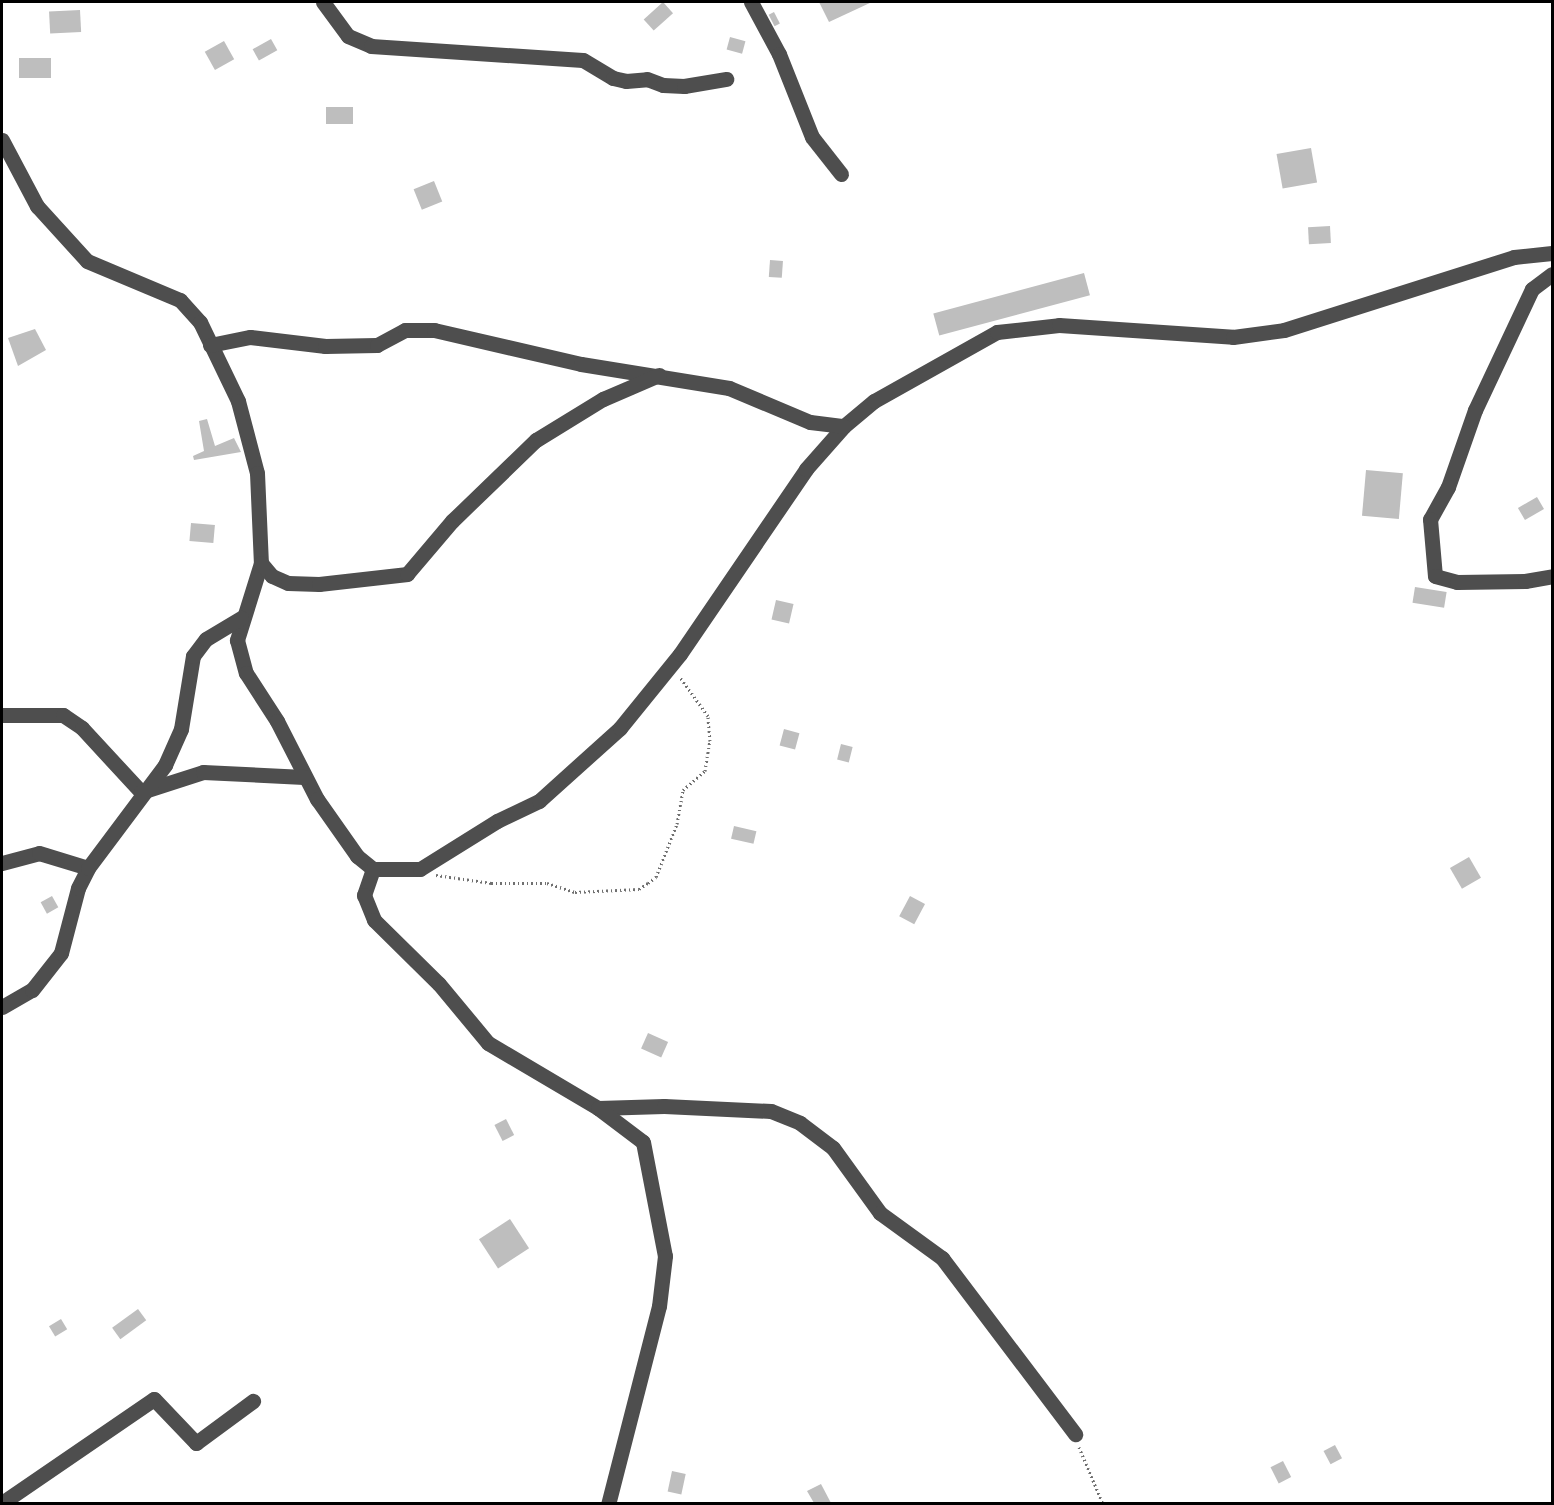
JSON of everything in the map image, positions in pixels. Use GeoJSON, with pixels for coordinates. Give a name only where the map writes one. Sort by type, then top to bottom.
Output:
{"type":"FeatureCollection","features":[{"type":"Feature","properties":{"kind":"street"},"geometry":{"type":"LineString","coordinates":[[323,2],[348,36],[371,46],[583,60],[613,78],[626,81],[648,79],[663,85],[684,86],[726,79]]}},
{"type":"Feature","properties":{"kind":"street"},"geometry":{"type":"LineString","coordinates":[[751,2],[779,54],[812,137],[841,174]]}},
{"type":"Feature","properties":{"kind":"street"},"geometry":{"type":"LineString","coordinates":[[2,140],[37,206],[87,261],[180,300],[195,315],[238,401],[257,473],[261,563],[241,618],[237,640],[246,673],[277,721],[304,777],[357,856],[373,869],[420,869],[497,821],[538,801],[620,728],[680,654],[806,469],[844,426],[874,400],[997,332],[1059,325],[1233,337],[1274,332],[1514,257],[1552,253]]}},
{"type":"Feature","properties":{"kind":"street"},"geometry":{"type":"LineString","coordinates":[[1552,274],[1532,289],[1475,410],[1448,487],[1430,519],[1435,576],[1457,582],[1526,581],[1552,576]]}},
{"type":"Feature","properties":{"kind":"street"},"geometry":{"type":"LineString","coordinates":[[210,345],[250,337],[325,346],[376,345],[405,330],[434,330],[581,364],[660,374],[729,388],[810,422],[844,426]]}},
{"type":"Feature","properties":{"kind":"street"},"geometry":{"type":"LineString","coordinates":[[261,563],[272,576],[288,583],[319,584],[407,574],[452,521],[536,440],[603,399],[660,374]]}},
{"type":"Feature","properties":{"kind":"street"},"geometry":{"type":"LineString","coordinates":[[2,1007],[32,990],[61,953],[78,888],[88,868],[141,792],[165,765],[180,729],[193,656],[206,639],[241,618]]}},
{"type":"Feature","properties":{"kind":"street"},"geometry":{"type":"LineString","coordinates":[[2,714],[63,715],[82,728],[141,792]]}},
{"type":"Feature","properties":{"kind":"street"},"geometry":{"type":"LineString","coordinates":[[141,792],[203,772],[304,777]]}},
{"type":"Feature","properties":{"kind":"street"},"geometry":{"type":"LineString","coordinates":[[2,863],[39,853],[88,868]]}},
{"type":"Feature","properties":{"kind":"street"},"geometry":{"type":"LineString","coordinates":[[373,869],[364,895],[374,920],[439,984],[488,1044],[598,1108],[643,1142],[665,1256],[659,1306],[608,1503]]}},
{"type":"Feature","properties":{"kind":"street"},"geometry":{"type":"LineString","coordinates":[[598,1108],[664,1106],[771,1111],[800,1123],[833,1148],[880,1213],[942,1258],[1075,1434]]}},
{"type":"Feature","properties":{"kind":"street"},"geometry":{"type":"LineString","coordinates":[[2,1503],[154,1399],[196,1443],[253,1401]]}},
{"type":"Feature","properties":{"kind":"path"},"geometry":{"type":"LineString","coordinates":[[420,869],[465,881],[547,883],[574,892],[593,893],[601,889],[639,889],[656,877],[677,824],[683,790],[705,771],[710,741],[708,716],[680,680],[680,654]]}},
{"type":"Feature","properties":{"kind":"path"},"geometry":{"type":"LineString","coordinates":[[1075,1434],[1103,1503]]}},
{"type":"Feature","properties":{"kind":"building"},"geometry":{"type":"Polygon","coordinates":[[[663,2],[673,13],[654,31],[644,19],[663,2]]]}},
{"type":"Feature","properties":{"kind":"building"},"geometry":{"type":"Polygon","coordinates":[[[819,2],[872,2],[829,22],[819,2]]]}},
{"type":"Feature","properties":{"kind":"building"},"geometry":{"type":"Polygon","coordinates":[[[80,10],[81,32],[50,34],[49,12],[80,10]]]}},
{"type":"Feature","properties":{"kind":"building"},"geometry":{"type":"Polygon","coordinates":[[[774,12],[780,24],[775,26],[769,15],[774,12]]]}},
{"type":"Feature","properties":{"kind":"building"},"geometry":{"type":"Polygon","coordinates":[[[730,37],[745,41],[742,54],[727,50],[730,37]]]}},
{"type":"Feature","properties":{"kind":"building"},"geometry":{"type":"Polygon","coordinates":[[[271,39],[277,50],[259,61],[253,49],[271,39]]]}},
{"type":"Feature","properties":{"kind":"building"},"geometry":{"type":"Polygon","coordinates":[[[224,41],[234,59],[215,70],[205,52],[224,41]]]}},
{"type":"Feature","properties":{"kind":"building"},"geometry":{"type":"Polygon","coordinates":[[[19,58],[51,58],[51,78],[19,78],[19,58]]]}},
{"type":"Feature","properties":{"kind":"building"},"geometry":{"type":"Polygon","coordinates":[[[326,107],[353,107],[353,124],[326,124],[326,107]]]}},
{"type":"Feature","properties":{"kind":"building"},"geometry":{"type":"Polygon","coordinates":[[[1311,148],[1317,182],[1283,189],[1277,154],[1311,148]]]}},
{"type":"Feature","properties":{"kind":"building"},"geometry":{"type":"Polygon","coordinates":[[[434,181],[442,201],[422,210],[414,189],[434,181]]]}},
{"type":"Feature","properties":{"kind":"building"},"geometry":{"type":"Polygon","coordinates":[[[1330,226],[1331,243],[1309,244],[1308,227],[1330,226]]]}},
{"type":"Feature","properties":{"kind":"building"},"geometry":{"type":"Polygon","coordinates":[[[770,260],[783,261],[782,278],[769,277],[770,260]]]}},
{"type":"Feature","properties":{"kind":"building"},"geometry":{"type":"Polygon","coordinates":[[[1084,273],[1090,295],[939,336],[933,313],[1084,273]]]}},
{"type":"Feature","properties":{"kind":"building"},"geometry":{"type":"Polygon","coordinates":[[[35,329],[46,350],[18,366],[8,338],[35,329]]]}},
{"type":"Feature","properties":{"kind":"building"},"geometry":{"type":"Polygon","coordinates":[[[207,419],[215,446],[234,438],[241,452],[194,460],[193,456],[204,451],[199,421],[207,419]]]}},
{"type":"Feature","properties":{"kind":"building"},"geometry":{"type":"Polygon","coordinates":[[[1366,470],[1403,473],[1399,519],[1362,516],[1366,470]]]}},
{"type":"Feature","properties":{"kind":"building"},"geometry":{"type":"Polygon","coordinates":[[[1537,497],[1544,509],[1525,520],[1518,508],[1537,497]]]}},
{"type":"Feature","properties":{"kind":"building"},"geometry":{"type":"Polygon","coordinates":[[[191,523],[215,525],[213,543],[189,541],[191,523]]]}},
{"type":"Feature","properties":{"kind":"building"},"geometry":{"type":"Polygon","coordinates":[[[1415,587],[1447,592],[1444,608],[1412,603],[1415,587]]]}},
{"type":"Feature","properties":{"kind":"building"},"geometry":{"type":"Polygon","coordinates":[[[776,600],[794,604],[789,624],[772,619],[776,600]]]}},
{"type":"Feature","properties":{"kind":"building"},"geometry":{"type":"Polygon","coordinates":[[[784,729],[799,733],[795,750],[780,745],[784,729]]]}},
{"type":"Feature","properties":{"kind":"building"},"geometry":{"type":"Polygon","coordinates":[[[841,744],[853,747],[849,762],[837,760],[841,744]]]}},
{"type":"Feature","properties":{"kind":"building"},"geometry":{"type":"Polygon","coordinates":[[[734,826],[756,831],[753,844],[731,839],[734,826]]]}},
{"type":"Feature","properties":{"kind":"building"},"geometry":{"type":"Polygon","coordinates":[[[1469,857],[1481,878],[1462,889],[1450,868],[1469,857]]]}},
{"type":"Feature","properties":{"kind":"building"},"geometry":{"type":"Polygon","coordinates":[[[52,896],[58,907],[47,914],[41,902],[52,896]]]}},
{"type":"Feature","properties":{"kind":"building"},"geometry":{"type":"Polygon","coordinates":[[[910,896],[925,904],[914,924],[899,916],[910,896]]]}},
{"type":"Feature","properties":{"kind":"building"},"geometry":{"type":"Polygon","coordinates":[[[648,1033],[668,1042],[661,1057],[641,1049],[648,1033]]]}},
{"type":"Feature","properties":{"kind":"building"},"geometry":{"type":"Polygon","coordinates":[[[506,1119],[514,1135],[503,1141],[494,1125],[506,1119]]]}},
{"type":"Feature","properties":{"kind":"building"},"geometry":{"type":"Polygon","coordinates":[[[510,1219],[529,1248],[498,1269],[479,1239],[510,1219]]]}},
{"type":"Feature","properties":{"kind":"building"},"geometry":{"type":"Polygon","coordinates":[[[138,1309],[146,1320],[120,1339],[112,1328],[138,1309]]]}},
{"type":"Feature","properties":{"kind":"building"},"geometry":{"type":"Polygon","coordinates":[[[61,1319],[67,1329],[55,1336],[49,1326],[61,1319]]]}},
{"type":"Feature","properties":{"kind":"building"},"geometry":{"type":"Polygon","coordinates":[[[1335,1445],[1342,1458],[1331,1464],[1324,1451],[1335,1445]]]}},
{"type":"Feature","properties":{"kind":"building"},"geometry":{"type":"Polygon","coordinates":[[[1283,1461],[1291,1477],[1279,1483],[1271,1467],[1283,1461]]]}},
{"type":"Feature","properties":{"kind":"building"},"geometry":{"type":"Polygon","coordinates":[[[672,1471],[686,1474],[681,1494],[668,1492],[672,1471]]]}},
{"type":"Feature","properties":{"kind":"building"},"geometry":{"type":"Polygon","coordinates":[[[821,1484],[831,1503],[814,1503],[807,1491],[821,1484]]]}}]}
